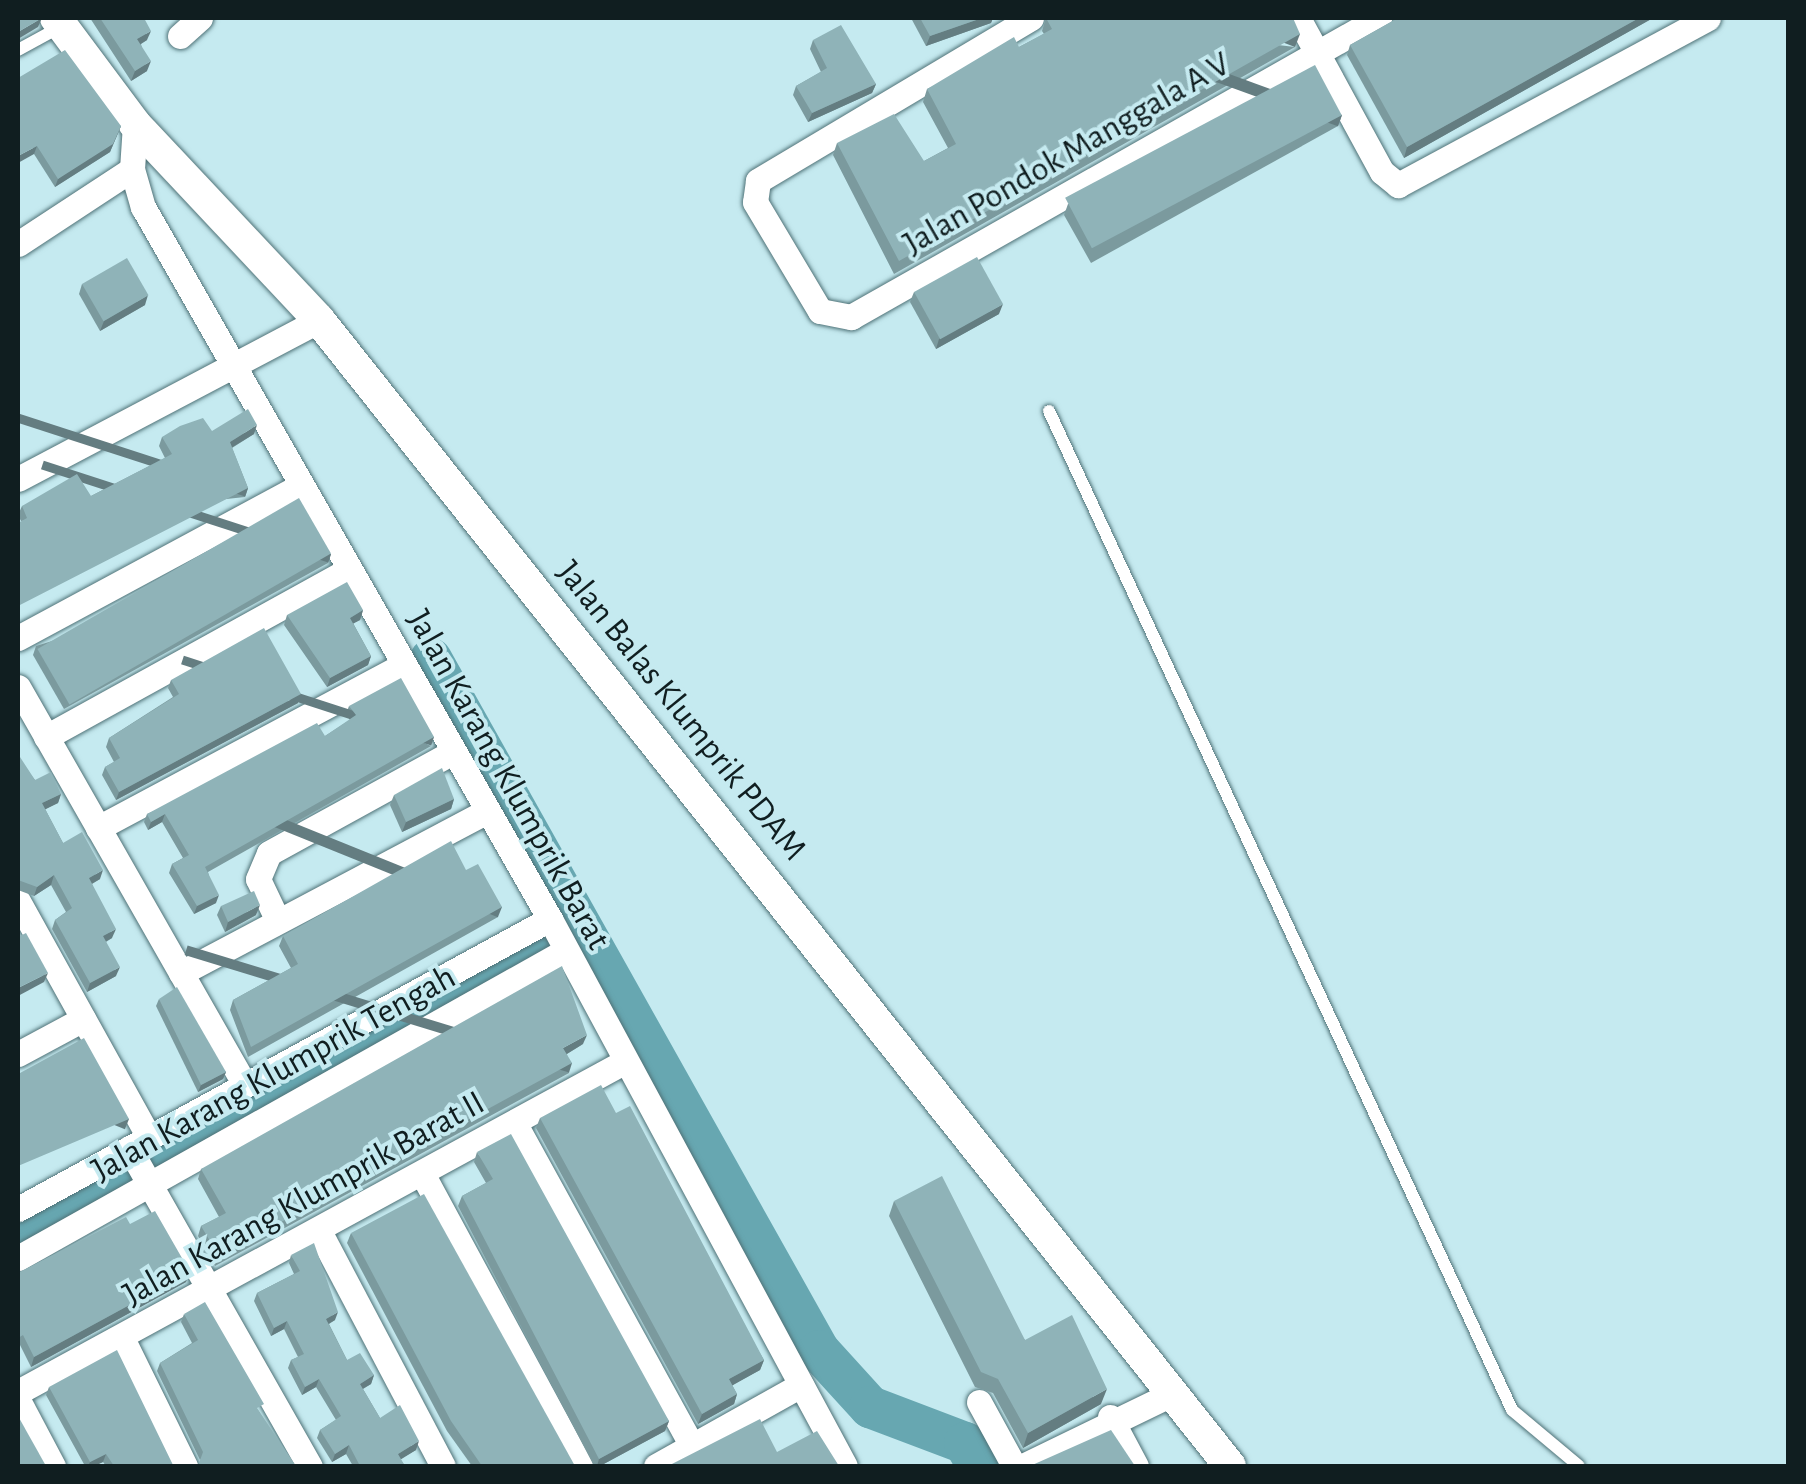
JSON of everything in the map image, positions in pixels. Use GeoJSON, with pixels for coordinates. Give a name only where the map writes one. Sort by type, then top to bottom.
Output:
{"type":"FeatureCollection","features":[{"type":"Feature","properties":{"kind":"street"},"geometry":{"type":"LineString","coordinates":[[180,36],[200,18]]}},
{"type":"Feature","properties":{"kind":"street","name":"Jalan Pondok Manggala A V"},"geometry":{"type":"LineString","coordinates":[[1030,18],[758,181],[755,202],[814,304],[851,317],[1379,18]]}},
{"type":"Feature","properties":{"kind":"street"},"geometry":{"type":"LineString","coordinates":[[1298,18],[1382,172],[1406,184],[1708,18]]}},
{"type":"Feature","properties":{"kind":"street","name":"Jalan Balas Klumprik PDAM"},"geometry":{"type":"LineString","coordinates":[[59,22],[135,124],[305,326],[1230,1466]]}},
{"type":"Feature","properties":{"kind":"street"},"geometry":{"type":"LineString","coordinates":[[18,244],[132,170],[135,124]]}},
{"type":"Feature","properties":{"kind":"street","name":"Jalan Karang Klumprik Barat"},"geometry":{"type":"LineString","coordinates":[[132,170],[238,359],[300,486],[557,934],[622,1063],[845,1466]]}},
{"type":"Feature","properties":{"kind":"street"},"geometry":{"type":"LineString","coordinates":[[18,478],[305,326]]}},
{"type":"Feature","properties":{"kind":"street"},"geometry":{"type":"LineString","coordinates":[[18,638],[300,486]]}},
{"type":"Feature","properties":{"kind":"street"},"geometry":{"type":"LineString","coordinates":[[46,737],[349,570]]}},
{"type":"Feature","properties":{"kind":"street"},"geometry":{"type":"LineString","coordinates":[[98,828],[403,665]]}},
{"type":"Feature","properties":{"kind":"street"},"geometry":{"type":"LineString","coordinates":[[18,688],[244,1083]]}},
{"type":"Feature","properties":{"kind":"street"},"geometry":{"type":"LineString","coordinates":[[277,920],[258,878],[269,853],[453,752]]}},
{"type":"Feature","properties":{"kind":"street"},"geometry":{"type":"LineString","coordinates":[[181,973],[488,811]]}},
{"type":"Feature","properties":{"kind":"street"},"geometry":{"type":"LineString","coordinates":[[18,901],[24,930],[83,1019],[141,1159],[310,1466]]}},
{"type":"Feature","properties":{"kind":"street","name":"Jalan Karang Klumprik Tengah"},"geometry":{"type":"LineString","coordinates":[[18,1258],[244,1083],[557,934]]}},
{"type":"Feature","properties":{"kind":"street","name":"Jalan Karang Klumprik Tengah"},"geometry":{"type":"LineString","coordinates":[[18,1209],[141,1159],[557,934]]}},
{"type":"Feature","properties":{"kind":"street"},"geometry":{"type":"LineString","coordinates":[[18,1054],[83,1019]]}},
{"type":"Feature","properties":{"kind":"street","name":"Jalan Karang Klumprik Barat II"},"geometry":{"type":"LineString","coordinates":[[18,1392],[424,1177],[622,1063]]}},
{"type":"Feature","properties":{"kind":"street"},"geometry":{"type":"LineString","coordinates":[[515,1124],[692,1446]]}},
{"type":"Feature","properties":{"kind":"street"},"geometry":{"type":"LineString","coordinates":[[424,1177],[580,1466]]}},
{"type":"Feature","properties":{"kind":"street"},"geometry":{"type":"LineString","coordinates":[[320,1233],[443,1466]]}},
{"type":"Feature","properties":{"kind":"street"},"geometry":{"type":"LineString","coordinates":[[122,1338],[186,1466]]}},
{"type":"Feature","properties":{"kind":"street"},"geometry":{"type":"LineString","coordinates":[[656,1466],[800,1386]]}},
{"type":"Feature","properties":{"kind":"street"},"geometry":{"type":"LineString","coordinates":[[1023,1466],[1110,1418],[1171,1394]]}},
{"type":"Feature","properties":{"kind":"street"},"geometry":{"type":"LineString","coordinates":[[18,1400],[53,1466]]}},
{"type":"Feature","properties":{"kind":"street"},"geometry":{"type":"LineString","coordinates":[[979,1402],[1014,1466]]}},
{"type":"Feature","properties":{"kind":"street"},"geometry":{"type":"LineString","coordinates":[[1110,1418],[1136,1466]]}},
{"type":"Feature","properties":{"kind":"lane"},"geometry":{"type":"LineString","coordinates":[[18,50],[59,22]]}},
{"type":"Feature","properties":{"kind":"lane"},"geometry":{"type":"LineString","coordinates":[[1049,411],[1512,1410],[1580,1466]]}},
{"type":"Feature","properties":{"kind":"building"},"geometry":{"type":"Polygon","coordinates":[[[18,18],[42,18],[18,32],[18,18]]]}},
{"type":"Feature","properties":{"kind":"building"},"geometry":{"type":"Polygon","coordinates":[[[100,18],[144,18],[151,31],[137,39],[151,61],[135,71],[100,18]]]}},
{"type":"Feature","properties":{"kind":"building"},"geometry":{"type":"Polygon","coordinates":[[[920,18],[982,18],[930,36],[920,18]]]}},
{"type":"Feature","properties":{"kind":"building"},"geometry":{"type":"Polygon","coordinates":[[[1046,18],[1293,18],[1300,34],[899,261],[837,143],[894,114],[924,161],[956,144],[927,89],[1014,37],[1019,47],[1052,29],[1046,18]]]}},
{"type":"Feature","properties":{"kind":"building"},"geometry":{"type":"Polygon","coordinates":[[[1398,18],[1639,18],[1407,147],[1350,45],[1398,18]]]}},
{"type":"Feature","properties":{"kind":"building"},"geometry":{"type":"Polygon","coordinates":[[[841,25],[876,84],[812,113],[796,86],[827,68],[813,40],[841,25]]]}},
{"type":"Feature","properties":{"kind":"building"},"geometry":{"type":"Polygon","coordinates":[[[65,50],[121,126],[113,144],[58,179],[37,146],[18,156],[18,78],[65,50]]]}},
{"type":"Feature","properties":{"kind":"building"},"geometry":{"type":"Polygon","coordinates":[[[1315,65],[1342,115],[1092,248],[1065,198],[1315,65]]]}},
{"type":"Feature","properties":{"kind":"building"},"geometry":{"type":"Polygon","coordinates":[[[977,257],[1003,304],[940,339],[914,292],[977,257]]]}},
{"type":"Feature","properties":{"kind":"building"},"geometry":{"type":"Polygon","coordinates":[[[127,258],[148,295],[103,321],[82,284],[127,258]]]}},
{"type":"Feature","properties":{"kind":"building"},"geometry":{"type":"Polygon","coordinates":[[[248,409],[257,425],[230,442],[248,488],[18,606],[18,523],[27,518],[22,506],[77,474],[91,496],[172,454],[162,437],[180,426],[203,418],[212,431],[248,409]]]}},
{"type":"Feature","properties":{"kind":"building"},"geometry":{"type":"Polygon","coordinates":[[[299,498],[331,553],[69,704],[37,649],[299,498]]]}},
{"type":"Feature","properties":{"kind":"building"},"geometry":{"type":"Polygon","coordinates":[[[347,582],[363,610],[350,618],[371,656],[330,678],[287,615],[347,582]]]}},
{"type":"Feature","properties":{"kind":"building"},"geometry":{"type":"Polygon","coordinates":[[[264,628],[301,694],[119,792],[105,767],[120,758],[109,738],[179,694],[171,680],[264,628]]]}},
{"type":"Feature","properties":{"kind":"building"},"geometry":{"type":"Polygon","coordinates":[[[401,678],[434,737],[205,867],[219,895],[197,906],[172,864],[189,855],[165,814],[151,822],[147,814],[317,723],[325,736],[356,715],[349,706],[401,678]]]}},
{"type":"Feature","properties":{"kind":"building"},"geometry":{"type":"Polygon","coordinates":[[[20,757],[35,780],[51,772],[61,794],[42,803],[63,843],[82,832],[103,870],[89,878],[116,929],[103,936],[120,967],[90,983],[55,920],[72,908],[54,875],[37,887],[18,880],[20,757]]]}},
{"type":"Feature","properties":{"kind":"building"},"geometry":{"type":"Polygon","coordinates":[[[442,768],[454,799],[406,822],[394,795],[442,768]]]}},
{"type":"Feature","properties":{"kind":"building"},"geometry":{"type":"Polygon","coordinates":[[[451,841],[466,870],[478,864],[502,907],[251,1047],[233,1000],[298,964],[283,936],[451,841]]]}},
{"type":"Feature","properties":{"kind":"building"},"geometry":{"type":"Polygon","coordinates":[[[254,891],[260,905],[228,922],[221,906],[254,891]]]}},
{"type":"Feature","properties":{"kind":"building"},"geometry":{"type":"Polygon","coordinates":[[[26,933],[48,973],[18,988],[18,937],[26,933]]]}},
{"type":"Feature","properties":{"kind":"building"},"geometry":{"type":"Polygon","coordinates":[[[562,966],[587,1035],[563,1048],[572,1063],[219,1256],[201,1226],[226,1213],[201,1169],[562,966]]]}},
{"type":"Feature","properties":{"kind":"building"},"geometry":{"type":"Polygon","coordinates":[[[177,987],[226,1072],[201,1085],[159,999],[177,987]]]}},
{"type":"Feature","properties":{"kind":"building"},"geometry":{"type":"Polygon","coordinates":[[[84,1038],[129,1119],[18,1166],[18,1068],[20,1073],[84,1038]]]}},
{"type":"Feature","properties":{"kind":"building"},"geometry":{"type":"Polygon","coordinates":[[[601,1085],[616,1113],[630,1106],[764,1360],[729,1379],[737,1394],[702,1414],[540,1118],[601,1085]]]}},
{"type":"Feature","properties":{"kind":"building"},"geometry":{"type":"Polygon","coordinates":[[[511,1134],[669,1421],[599,1459],[462,1196],[493,1179],[477,1152],[511,1134]]]}},
{"type":"Feature","properties":{"kind":"building"},"geometry":{"type":"Polygon","coordinates":[[[942,1176],[1025,1340],[1072,1315],[1107,1389],[1028,1433],[998,1379],[981,1372],[894,1201],[942,1176]]]}},
{"type":"Feature","properties":{"kind":"building"},"geometry":{"type":"Polygon","coordinates":[[[424,1194],[575,1466],[482,1466],[451,1421],[351,1233],[424,1194]]]}},
{"type":"Feature","properties":{"kind":"building"},"geometry":{"type":"Polygon","coordinates":[[[155,1211],[190,1272],[34,1357],[23,1335],[18,1338],[18,1273],[126,1217],[130,1224],[155,1211]]]}},
{"type":"Feature","properties":{"kind":"building"},"geometry":{"type":"Polygon","coordinates":[[[314,1243],[338,1312],[326,1319],[347,1360],[360,1353],[374,1375],[360,1384],[380,1418],[400,1405],[419,1441],[398,1454],[405,1466],[360,1466],[349,1445],[335,1454],[320,1430],[341,1416],[319,1379],[305,1387],[291,1360],[304,1354],[287,1321],[274,1328],[257,1293],[300,1271],[291,1255],[314,1243]]]}},
{"type":"Feature","properties":{"kind":"building"},"geometry":{"type":"Polygon","coordinates":[[[205,1302],[264,1404],[257,1408],[296,1466],[198,1466],[203,1452],[160,1363],[198,1340],[184,1314],[205,1302]]]}},
{"type":"Feature","properties":{"kind":"building"},"geometry":{"type":"Polygon","coordinates":[[[117,1350],[173,1465],[178,1466],[114,1466],[106,1454],[90,1462],[49,1387],[117,1350]]]}},
{"type":"Feature","properties":{"kind":"building"},"geometry":{"type":"Polygon","coordinates":[[[18,1416],[46,1466],[18,1466],[18,1416]]]}},
{"type":"Feature","properties":{"kind":"building"},"geometry":{"type":"Polygon","coordinates":[[[760,1419],[777,1452],[817,1431],[839,1466],[668,1466],[760,1419]]]}},
{"type":"Feature","properties":{"kind":"building"},"geometry":{"type":"Polygon","coordinates":[[[1111,1430],[1135,1466],[1030,1466],[1111,1430]]]}},
{"type":"Feature","properties":{"kind":"waterway"},"geometry":{"type":"LineString","coordinates":[[431,659],[819,1351],[870,1407],[965,1443],[978,1466]]}},
{"type":"Feature","properties":{"kind":"waterway"},"geometry":{"type":"LineString","coordinates":[[18,1243],[576,926]]}}]}
